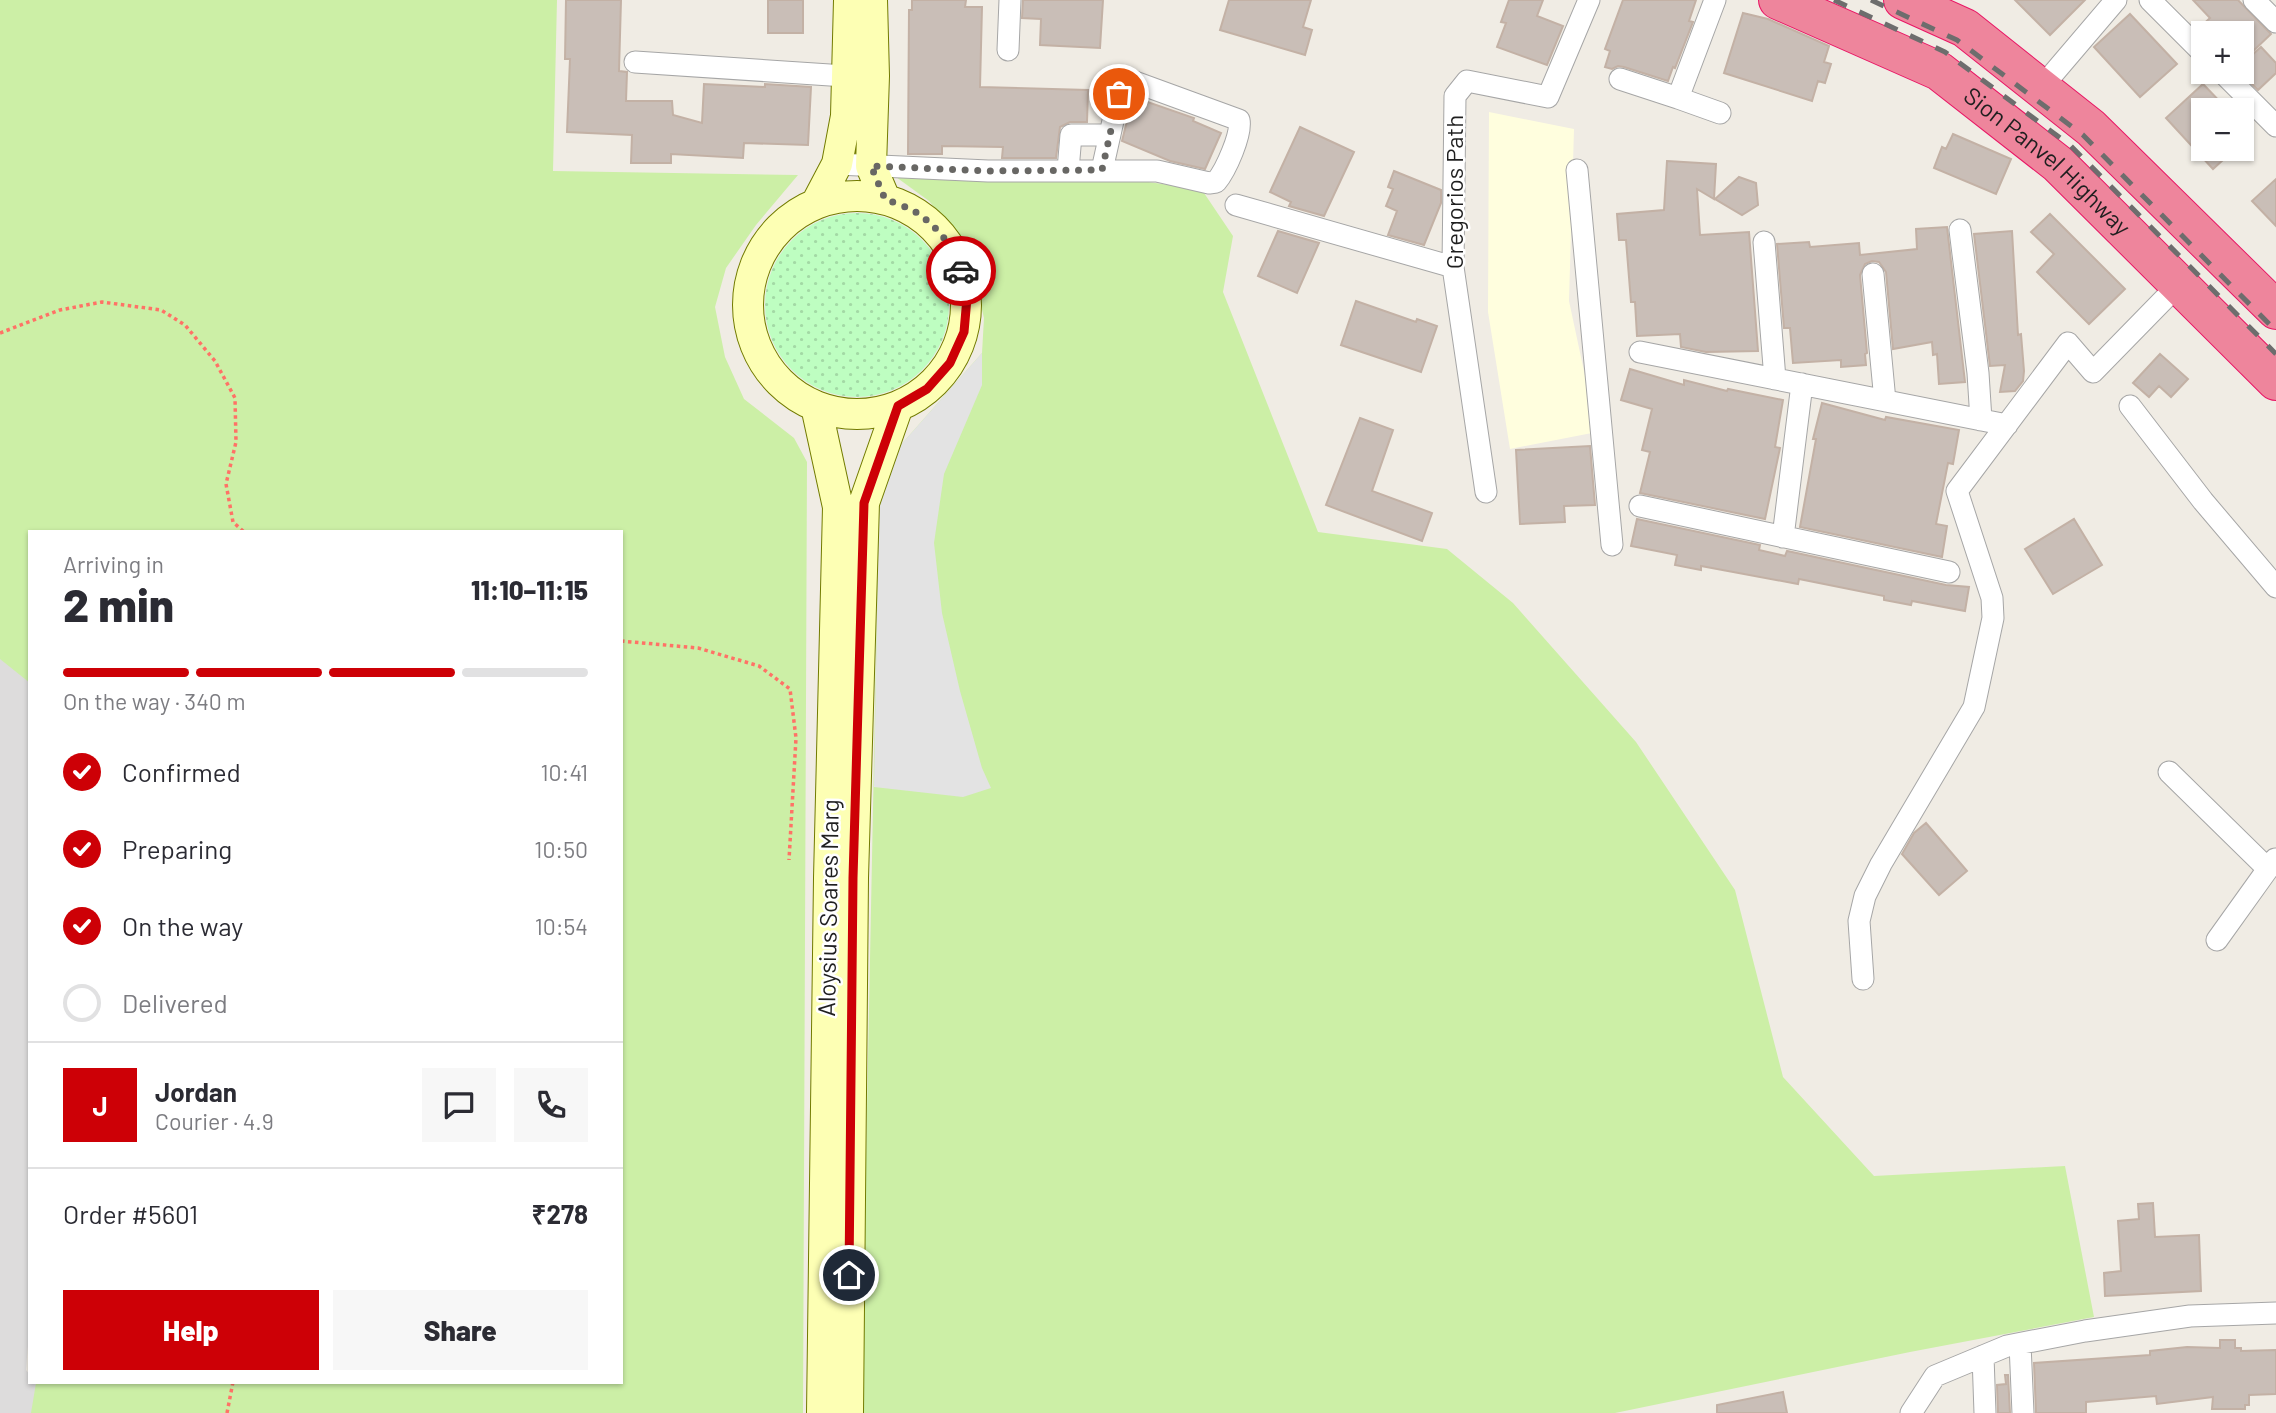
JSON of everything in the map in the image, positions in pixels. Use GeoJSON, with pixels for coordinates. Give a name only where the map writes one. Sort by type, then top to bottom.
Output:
{"type":"FeatureCollection","features":[{"type":"Feature","properties":{"kind":"highway","name":"Sion Panvel Highway"},"geometry":{"type":"LineString","coordinates":[[1778,0],[1939,71],[2058,164],[2276,381]]}},
{"type":"Feature","properties":{"kind":"highway","name":"Sion Panvel Highway"},"geometry":{"type":"LineString","coordinates":[[1903,0],[1965,27],[2091,128],[2276,310]]}},
{"type":"Feature","properties":{"kind":"main road"},"geometry":{"type":"LineString","coordinates":[[849,0],[871,166],[885,199]]}},
{"type":"Feature","properties":{"kind":"main road"},"geometry":{"type":"LineString","coordinates":[[817,202],[837,164],[846,116],[861,77],[872,0]]}},
{"type":"Feature","properties":{"kind":"main road"},"geometry":{"type":"LineString","coordinates":[[851,195],[885,199],[917,212],[942,235],[960,265],[967,298],[964,332],[950,363],[927,389],[898,406],[871,413],[843,413],[816,406],[784,387],[761,358],[748,323],[748,285],[761,250],[785,222],[817,202],[851,195]]}},
{"type":"Feature","properties":{"kind":"main road","name":"Aloysius Soares Marg"},"geometry":{"type":"LineString","coordinates":[[816,406],[838,507],[841,878],[839,1025],[822,1413]]}},
{"type":"Feature","properties":{"kind":"main road","name":"Aloysius Soares Marg"},"geometry":{"type":"LineString","coordinates":[[841,878],[864,503],[898,406]]}},
{"type":"Feature","properties":{"kind":"main road","name":"Aloysius Soares Marg"},"geometry":{"type":"LineString","coordinates":[[839,1025],[848,1413]]}},
{"type":"Feature","properties":{"kind":"street"},"geometry":{"type":"LineString","coordinates":[[1008,50],[1010,0]]}},
{"type":"Feature","properties":{"kind":"street","name":"Gregorios Path"},"geometry":{"type":"LineString","coordinates":[[1486,492],[1453,267],[1455,96],[1467,81],[1548,97],[1589,0]]}},
{"type":"Feature","properties":{"kind":"street"},"geometry":{"type":"LineString","coordinates":[[1678,99],[1715,0]]}},
{"type":"Feature","properties":{"kind":"street"},"geometry":{"type":"LineString","coordinates":[[2041,88],[2116,0]]}},
{"type":"Feature","properties":{"kind":"street"},"geometry":{"type":"LineString","coordinates":[[2150,0],[2191,41]]}},
{"type":"Feature","properties":{"kind":"street"},"geometry":{"type":"LineString","coordinates":[[2254,0],[2276,22]]}},
{"type":"Feature","properties":{"kind":"street"},"geometry":{"type":"LineString","coordinates":[[635,62],[861,77]]}},
{"type":"Feature","properties":{"kind":"street"},"geometry":{"type":"LineString","coordinates":[[1619,79],[1720,113]]}},
{"type":"Feature","properties":{"kind":"street"},"geometry":{"type":"LineString","coordinates":[[837,164],[988,171],[1157,171],[1209,183],[1216,182],[1222,175],[1240,126],[1239,120],[1135,82],[1123,86],[1102,170]]}},
{"type":"Feature","properties":{"kind":"street"},"geometry":{"type":"LineString","coordinates":[[2234,84],[2276,126]]}},
{"type":"Feature","properties":{"kind":"street"},"geometry":{"type":"LineString","coordinates":[[1068,170],[1071,135],[1110,135]]}},
{"type":"Feature","properties":{"kind":"street"},"geometry":{"type":"LineString","coordinates":[[1577,170],[1612,545]]}},
{"type":"Feature","properties":{"kind":"street"},"geometry":{"type":"LineString","coordinates":[[1236,205],[1453,267]]}},
{"type":"Feature","properties":{"kind":"street"},"geometry":{"type":"LineString","coordinates":[[1960,230],[1978,373],[1981,420]]}},
{"type":"Feature","properties":{"kind":"street"},"geometry":{"type":"LineString","coordinates":[[1764,242],[1775,379]]}},
{"type":"Feature","properties":{"kind":"street"},"geometry":{"type":"LineString","coordinates":[[1872,274],[1885,401]]}},
{"type":"Feature","properties":{"kind":"street"},"geometry":{"type":"LineString","coordinates":[[1863,979],[1859,921],[1866,896],[1881,864],[1974,707],[1993,618],[1992,598],[1957,491],[2068,343],[2093,372],[2179,284]]}},
{"type":"Feature","properties":{"kind":"street"},"geometry":{"type":"LineString","coordinates":[[1640,352],[2007,425]]}},
{"type":"Feature","properties":{"kind":"street"},"geometry":{"type":"LineString","coordinates":[[1783,537],[1802,384]]}},
{"type":"Feature","properties":{"kind":"street"},"geometry":{"type":"LineString","coordinates":[[2130,406],[2203,501],[2276,587]]}},
{"type":"Feature","properties":{"kind":"street"},"geometry":{"type":"LineString","coordinates":[[1640,506],[1949,572]]}},
{"type":"Feature","properties":{"kind":"street"},"geometry":{"type":"LineString","coordinates":[[2169,772],[2272,863],[2217,940]]}},
{"type":"Feature","properties":{"kind":"street"},"geometry":{"type":"LineString","coordinates":[[1912,1413],[1935,1376],[2007,1346],[2085,1331],[2190,1316],[2276,1313]]}},
{"type":"Feature","properties":{"kind":"street"},"geometry":{"type":"LineString","coordinates":[[2020,1343],[2023,1413]]}},
{"type":"Feature","properties":{"kind":"street"},"geometry":{"type":"LineString","coordinates":[[1983,1356],[1985,1413]]}},
{"type":"Feature","properties":{"kind":"street"},"geometry":{"type":"LineString","coordinates":[[1984,1379],[2021,1372]]}},
{"type":"Feature","properties":{"kind":"path"},"geometry":{"type":"LineString","coordinates":[[0,333],[60,310],[102,302],[160,310],[185,325],[215,361],[235,398],[236,442],[226,484],[233,522],[242,530]]}},
{"type":"Feature","properties":{"kind":"path"},"geometry":{"type":"LineString","coordinates":[[623,641],[698,648],[759,666],[790,690],[796,738],[789,860]]}},
{"type":"Feature","properties":{"kind":"path"},"geometry":{"type":"LineString","coordinates":[[227,1413],[233,1384]]}},
{"type":"Feature","properties":{"kind":"shaded area"},"geometry":{"type":"Polygon","coordinates":[[[1489,112],[1574,129],[1569,301],[1597,432],[1510,449],[1488,312],[1489,112]]]}},
{"type":"Feature","properties":{"kind":"shaded area"},"geometry":{"type":"Polygon","coordinates":[[[982,353],[982,385],[944,474],[934,543],[942,613],[960,691],[982,768],[991,788],[963,797],[874,787],[879,505],[899,447],[982,353]]]}},
{"type":"Feature","properties":{"kind":"shaded area"},"geometry":{"type":"Polygon","coordinates":[[[0,645],[28,672],[26,1370],[28,1384],[36,1384],[55,1413],[0,1413],[0,645]]]}},
{"type":"Feature","properties":{"kind":"green space"},"geometry":{"type":"Polygon","coordinates":[[[0,0],[557,0],[553,171],[798,175],[756,225],[726,268],[715,307],[725,357],[744,399],[794,438],[807,462],[803,1413],[31,1413],[36,1384],[623,1384],[623,530],[28,530],[28,681],[0,659],[0,0]]]}},
{"type":"Feature","properties":{"kind":"green space"},"geometry":{"type":"Polygon","coordinates":[[[896,177],[1142,181],[1202,190],[1233,236],[1223,292],[1318,532],[1447,549],[1513,603],[1636,742],[1735,890],[1783,1077],[1874,1176],[2065,1166],[2094,1317],[1615,1413],[861,1413],[879,505],[899,447],[982,353],[984,318],[966,244],[929,201],[896,177]]]}},
{"type":"Feature","properties":{"kind":"green space"},"geometry":{"type":"Polygon","coordinates":[[[857,213],[875,214],[892,220],[908,228],[922,240],[934,254],[942,270],[948,287],[948,323],[942,340],[934,356],[922,370],[908,382],[892,390],[875,396],[857,397],[839,396],[822,390],[806,382],[792,370],[780,356],[772,340],[766,323],[765,305],[766,287],[772,270],[780,254],[792,240],[806,228],[822,220],[839,214],[857,213]]]}},
{"type":"Feature","properties":{"kind":"building"},"geometry":{"type":"Polygon","coordinates":[[[566,0],[621,0],[619,71],[627,72],[626,101],[672,101],[673,115],[702,123],[704,84],[811,87],[808,145],[744,143],[743,158],[671,154],[671,163],[631,163],[632,135],[567,132],[570,59],[565,59],[566,0]]]}},
{"type":"Feature","properties":{"kind":"building"},"geometry":{"type":"Polygon","coordinates":[[[768,0],[803,0],[803,33],[768,33],[768,0]]]}},
{"type":"Feature","properties":{"kind":"building"},"geometry":{"type":"Polygon","coordinates":[[[912,0],[966,0],[965,7],[982,7],[980,87],[1088,90],[1087,122],[1070,122],[1060,127],[1056,158],[1002,158],[1003,147],[942,146],[942,154],[908,154],[909,10],[912,10],[912,0]]]}},
{"type":"Feature","properties":{"kind":"building"},"geometry":{"type":"Polygon","coordinates":[[[1023,0],[1103,0],[1100,48],[1040,45],[1041,19],[1022,18],[1023,0]]]}},
{"type":"Feature","properties":{"kind":"building"},"geometry":{"type":"Polygon","coordinates":[[[1229,0],[1311,0],[1303,27],[1312,30],[1305,55],[1220,30],[1229,0]]]}},
{"type":"Feature","properties":{"kind":"building"},"geometry":{"type":"Polygon","coordinates":[[[1509,0],[1543,0],[1537,16],[1563,26],[1547,65],[1497,47],[1506,23],[1501,22],[1509,0]]]}},
{"type":"Feature","properties":{"kind":"building"},"geometry":{"type":"Polygon","coordinates":[[[1623,0],[1696,0],[1689,21],[1693,22],[1668,81],[1624,67],[1605,67],[1610,51],[1605,49],[1623,0]]]}},
{"type":"Feature","properties":{"kind":"building"},"geometry":{"type":"Polygon","coordinates":[[[2015,0],[2085,0],[2050,35],[2015,0]]]}},
{"type":"Feature","properties":{"kind":"building"},"geometry":{"type":"Polygon","coordinates":[[[2193,0],[2238,0],[2271,34],[2254,50],[2254,21],[2207,21],[2210,18],[2193,0]]]}},
{"type":"Feature","properties":{"kind":"building"},"geometry":{"type":"Polygon","coordinates":[[[1743,13],[1768,19],[1829,46],[1824,62],[1831,64],[1825,83],[1818,81],[1812,101],[1724,73],[1743,13]]]}},
{"type":"Feature","properties":{"kind":"building"},"geometry":{"type":"Polygon","coordinates":[[[2130,14],[2177,64],[2140,97],[2094,47],[2130,14]]]}},
{"type":"Feature","properties":{"kind":"building"},"geometry":{"type":"Polygon","coordinates":[[[2261,47],[2276,63],[2276,73],[2258,90],[2252,84],[2254,53],[2261,47]]]}},
{"type":"Feature","properties":{"kind":"building"},"geometry":{"type":"Polygon","coordinates":[[[2203,84],[2216,98],[2191,98],[2191,145],[2166,118],[2203,84]]]}},
{"type":"Feature","properties":{"kind":"building"},"geometry":{"type":"Polygon","coordinates":[[[1133,97],[1194,118],[1193,121],[1221,133],[1205,169],[1170,161],[1122,141],[1133,97]]]}},
{"type":"Feature","properties":{"kind":"building"},"geometry":{"type":"Polygon","coordinates":[[[1300,127],[1354,152],[1324,216],[1289,206],[1291,202],[1270,192],[1300,127]]]}},
{"type":"Feature","properties":{"kind":"building"},"geometry":{"type":"Polygon","coordinates":[[[1953,134],[2011,159],[1996,194],[1934,168],[1942,147],[1946,149],[1953,134]]]}},
{"type":"Feature","properties":{"kind":"building"},"geometry":{"type":"Polygon","coordinates":[[[1667,161],[1716,164],[1714,199],[1697,189],[1700,235],[1749,232],[1758,351],[1706,352],[1681,347],[1680,334],[1637,336],[1626,240],[1619,240],[1617,214],[1664,210],[1667,161]]]}},
{"type":"Feature","properties":{"kind":"building"},"geometry":{"type":"Polygon","coordinates":[[[2206,161],[2222,161],[2213,169],[2206,161]]]}},
{"type":"Feature","properties":{"kind":"building"},"geometry":{"type":"Polygon","coordinates":[[[1394,171],[1441,190],[1441,203],[1424,245],[1388,235],[1397,211],[1386,206],[1393,189],[1388,187],[1394,171]]]}},
{"type":"Feature","properties":{"kind":"building"},"geometry":{"type":"Polygon","coordinates":[[[1739,177],[1756,183],[1758,205],[1742,215],[1715,199],[1739,177]]]}},
{"type":"Feature","properties":{"kind":"building"},"geometry":{"type":"Polygon","coordinates":[[[2276,179],[2276,226],[2252,201],[2276,179]]]}},
{"type":"Feature","properties":{"kind":"building"},"geometry":{"type":"Polygon","coordinates":[[[2050,214],[2125,289],[2089,324],[2037,272],[2054,254],[2031,232],[2050,214]]]}},
{"type":"Feature","properties":{"kind":"building"},"geometry":{"type":"Polygon","coordinates":[[[1947,227],[1965,382],[1939,384],[1937,354],[1933,355],[1932,342],[1893,349],[1886,272],[1879,262],[1872,261],[1865,264],[1860,275],[1866,365],[1841,367],[1841,360],[1793,363],[1790,328],[1784,328],[1777,244],[1809,242],[1810,247],[1859,243],[1860,255],[1917,249],[1916,229],[1947,227]]]}},
{"type":"Feature","properties":{"kind":"building"},"geometry":{"type":"Polygon","coordinates":[[[1278,231],[1319,243],[1297,293],[1258,276],[1278,231]]]}},
{"type":"Feature","properties":{"kind":"building"},"geometry":{"type":"Polygon","coordinates":[[[2012,231],[2018,335],[2021,334],[2024,371],[2023,381],[2015,391],[2000,392],[2005,365],[1990,366],[1974,234],[2012,231]]]}},
{"type":"Feature","properties":{"kind":"building"},"geometry":{"type":"Polygon","coordinates":[[[1356,301],[1416,322],[1417,319],[1437,326],[1421,372],[1341,345],[1356,301]]]}},
{"type":"Feature","properties":{"kind":"building"},"geometry":{"type":"Polygon","coordinates":[[[2160,354],[2188,379],[2171,397],[2159,386],[2149,397],[2133,383],[2160,354]]]}},
{"type":"Feature","properties":{"kind":"building"},"geometry":{"type":"Polygon","coordinates":[[[1630,369],[1684,385],[1684,380],[1727,391],[1728,389],[1783,400],[1775,447],[1780,448],[1765,519],[1640,493],[1650,452],[1642,450],[1652,409],[1621,400],[1630,369]]]}},
{"type":"Feature","properties":{"kind":"building"},"geometry":{"type":"Polygon","coordinates":[[[1822,403],[1885,420],[1886,417],[1959,430],[1953,464],[1948,463],[1936,524],[1947,526],[1942,557],[1800,527],[1816,439],[1813,439],[1822,403]]]}},
{"type":"Feature","properties":{"kind":"building"},"geometry":{"type":"Polygon","coordinates":[[[1360,418],[1393,430],[1372,491],[1432,513],[1422,541],[1326,505],[1360,418]]]}},
{"type":"Feature","properties":{"kind":"building"},"geometry":{"type":"Polygon","coordinates":[[[1590,446],[1595,505],[1564,506],[1565,522],[1520,524],[1516,450],[1590,446]]]}},
{"type":"Feature","properties":{"kind":"building"},"geometry":{"type":"Polygon","coordinates":[[[1637,519],[1760,545],[1759,550],[1785,556],[1787,551],[1946,585],[1969,587],[1965,611],[1912,601],[1911,605],[1884,600],[1884,596],[1799,579],[1798,584],[1701,566],[1701,570],[1675,565],[1677,555],[1631,546],[1637,519]]]}},
{"type":"Feature","properties":{"kind":"building"},"geometry":{"type":"Polygon","coordinates":[[[2074,519],[2102,565],[2053,594],[2025,549],[2074,519]]]}},
{"type":"Feature","properties":{"kind":"building"},"geometry":{"type":"Polygon","coordinates":[[[1926,823],[1967,871],[1939,895],[1902,854],[1914,833],[1926,823]]]}},
{"type":"Feature","properties":{"kind":"building"},"geometry":{"type":"Polygon","coordinates":[[[2153,1203],[2155,1237],[2199,1235],[2201,1291],[2105,1296],[2104,1273],[2121,1271],[2118,1221],[2139,1219],[2138,1204],[2153,1203]]]}},
{"type":"Feature","properties":{"kind":"building"},"geometry":{"type":"Polygon","coordinates":[[[2220,1340],[2235,1340],[2235,1348],[2241,1348],[2241,1351],[2276,1350],[2276,1394],[2249,1395],[2249,1405],[2245,1405],[2245,1409],[2212,1409],[2213,1397],[2157,1404],[2156,1396],[2086,1402],[2086,1413],[2036,1413],[2034,1363],[2150,1355],[2150,1351],[2187,1347],[2220,1348],[2220,1340]]]}},
{"type":"Feature","properties":{"kind":"building"},"geometry":{"type":"Polygon","coordinates":[[[2005,1375],[2008,1375],[2010,1413],[1998,1413],[1997,1385],[2006,1384],[2005,1375]]]}},
{"type":"Feature","properties":{"kind":"building"},"geometry":{"type":"Polygon","coordinates":[[[1783,1392],[1787,1413],[1717,1413],[1717,1405],[1783,1392]]]}},
{"type":"Feature","properties":{"kind":"railway"},"geometry":{"type":"LineString","coordinates":[[1834,0],[1945,52],[2071,146],[2276,354]]}},
{"type":"Feature","properties":{"kind":"railway"},"geometry":{"type":"LineString","coordinates":[[1871,0],[1957,40],[2083,135],[2276,331]]}},
{"type":"Feature","properties":{"kind":"way so far"},"geometry":{"type":"LineString","coordinates":[[961,271],[942,235],[917,212],[885,199],[871,166],[988,171],[1102,170],[1119,94]]}},
{"type":"Feature","properties":{"kind":"route"},"geometry":{"type":"LineString","coordinates":[[849,1275],[853,878],[864,503],[898,406],[927,389],[950,363],[964,332],[967,298],[961,271]]}}]}
